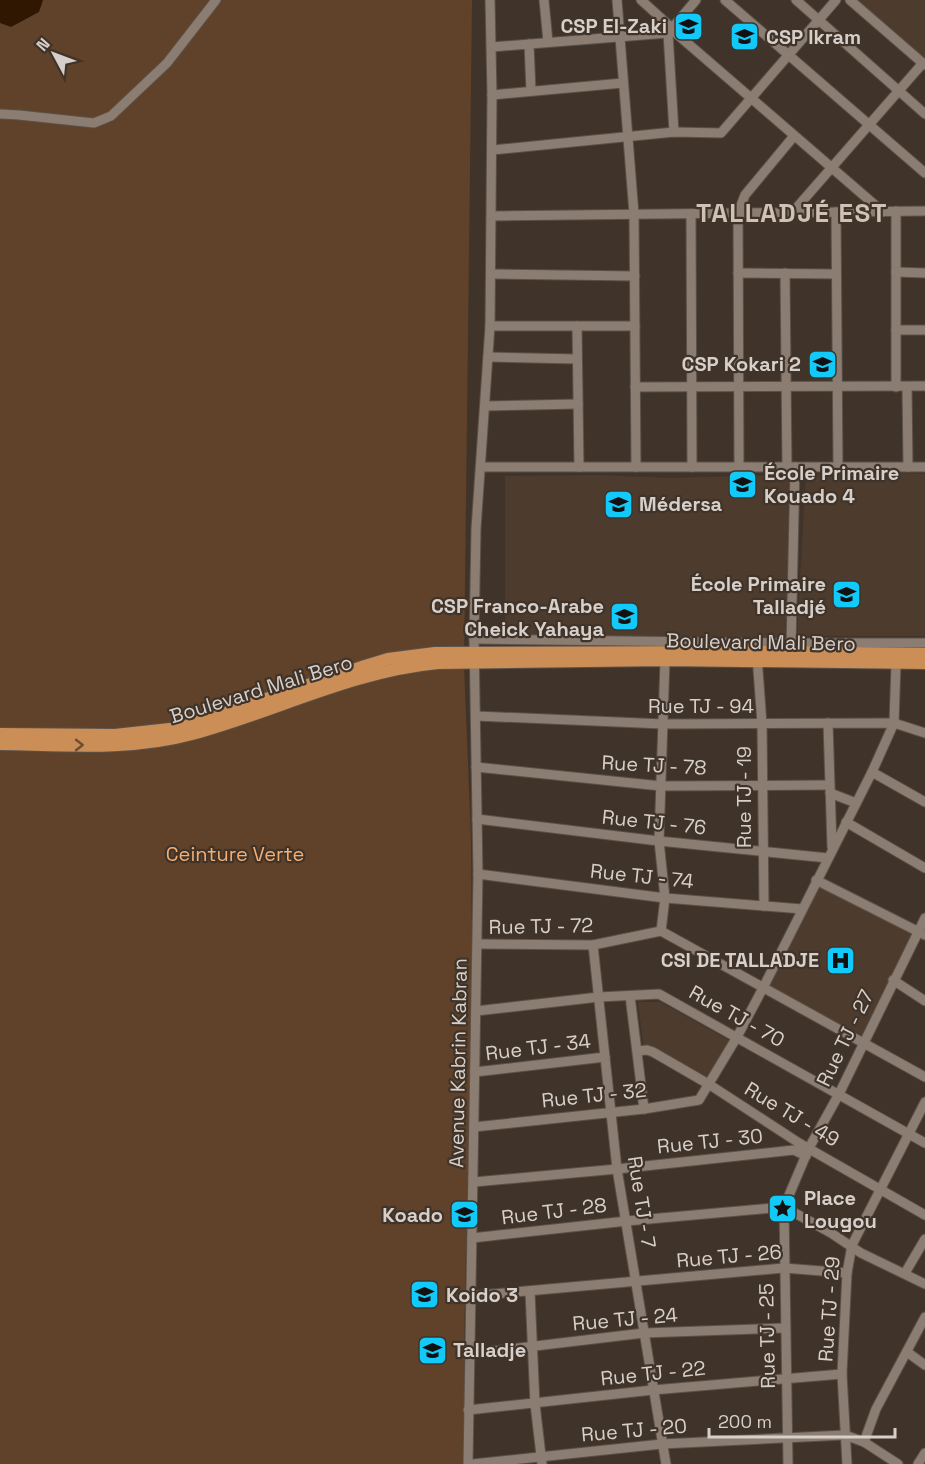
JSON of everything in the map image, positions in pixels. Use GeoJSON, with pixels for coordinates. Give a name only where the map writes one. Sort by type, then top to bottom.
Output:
{"type":"FeatureCollection","features":[{"type":"Feature","properties":{"kind":"main road","name":"Boulevard Mali Bero"},"geometry":{"type":"LineString","coordinates":[[490,657],[512,646],[896,664],[925,663]]}},
{"type":"Feature","properties":{"kind":"main road","name":"Boulevard Mali Bero"},"geometry":{"type":"LineString","coordinates":[[490,657],[665,660],[757,656],[791,648],[925,654]]}},
{"type":"Feature","properties":{"kind":"main road","name":"Boulevard Mali Bero"},"geometry":{"type":"LineString","coordinates":[[0,734],[115,735],[178,728],[388,659],[435,653],[460,657]]}},
{"type":"Feature","properties":{"kind":"main road","name":"Boulevard Mali Bero"},"geometry":{"type":"LineString","coordinates":[[0,744],[138,745],[190,735],[342,684],[405,666],[460,657]]}},
{"type":"Feature","properties":{"kind":"main road"},"geometry":{"type":"LineString","coordinates":[[460,657],[490,657]]}},
{"type":"Feature","properties":{"kind":"street"},"geometry":{"type":"LineString","coordinates":[[0,114],[94,123],[111,116],[167,63],[216,0]]}},
{"type":"Feature","properties":{"kind":"street","name":"Avenue Kabrin Kabran"},"geometry":{"type":"LineString","coordinates":[[468,1464],[478,944],[474,639],[476,529],[490,326],[492,47],[490,0]]}},
{"type":"Feature","properties":{"kind":"street"},"geometry":{"type":"LineString","coordinates":[[544,0],[548,42]]}},
{"type":"Feature","properties":{"kind":"street"},"geometry":{"type":"LineString","coordinates":[[617,0],[634,214],[636,467]]}},
{"type":"Feature","properties":{"kind":"street"},"geometry":{"type":"LineString","coordinates":[[641,0],[670,30],[882,212]]}},
{"type":"Feature","properties":{"kind":"street"},"geometry":{"type":"LineString","coordinates":[[492,47],[620,37],[670,30],[696,0]]}},
{"type":"Feature","properties":{"kind":"street"},"geometry":{"type":"LineString","coordinates":[[725,0],[925,173]]}},
{"type":"Feature","properties":{"kind":"street"},"geometry":{"type":"LineString","coordinates":[[796,0],[925,114]]}},
{"type":"Feature","properties":{"kind":"street"},"geometry":{"type":"LineString","coordinates":[[492,150],[674,132],[721,132],[836,0]]}},
{"type":"Feature","properties":{"kind":"street"},"geometry":{"type":"LineString","coordinates":[[792,213],[924,64],[850,0]]}},
{"type":"Feature","properties":{"kind":"street"},"geometry":{"type":"LineString","coordinates":[[670,30],[674,132]]}},
{"type":"Feature","properties":{"kind":"street"},"geometry":{"type":"LineString","coordinates":[[529,44],[531,91]]}},
{"type":"Feature","properties":{"kind":"street"},"geometry":{"type":"LineString","coordinates":[[492,95],[623,83]]}},
{"type":"Feature","properties":{"kind":"street"},"geometry":{"type":"LineString","coordinates":[[739,467],[738,213],[745,195],[795,136]]}},
{"type":"Feature","properties":{"kind":"street"},"geometry":{"type":"LineString","coordinates":[[492,216],[925,211]]}},
{"type":"Feature","properties":{"kind":"street"},"geometry":{"type":"LineString","coordinates":[[836,212],[838,467]]}},
{"type":"Feature","properties":{"kind":"street"},"geometry":{"type":"LineString","coordinates":[[896,212],[896,387]]}},
{"type":"Feature","properties":{"kind":"street"},"geometry":{"type":"LineString","coordinates":[[691,214],[692,467]]}},
{"type":"Feature","properties":{"kind":"street"},"geometry":{"type":"LineString","coordinates":[[896,272],[925,273]]}},
{"type":"Feature","properties":{"kind":"street"},"geometry":{"type":"LineString","coordinates":[[738,273],[836,274]]}},
{"type":"Feature","properties":{"kind":"street"},"geometry":{"type":"LineString","coordinates":[[785,273],[786,387],[791,467],[791,648]]}},
{"type":"Feature","properties":{"kind":"street"},"geometry":{"type":"LineString","coordinates":[[490,274],[635,276]]}},
{"type":"Feature","properties":{"kind":"street"},"geometry":{"type":"LineString","coordinates":[[490,326],[635,326]]}},
{"type":"Feature","properties":{"kind":"street"},"geometry":{"type":"LineString","coordinates":[[577,326],[579,467]]}},
{"type":"Feature","properties":{"kind":"street"},"geometry":{"type":"LineString","coordinates":[[896,330],[925,330]]}},
{"type":"Feature","properties":{"kind":"street"},"geometry":{"type":"LineString","coordinates":[[488,357],[577,359]]}},
{"type":"Feature","properties":{"kind":"street"},"geometry":{"type":"LineString","coordinates":[[635,387],[925,386]]}},
{"type":"Feature","properties":{"kind":"street"},"geometry":{"type":"LineString","coordinates":[[907,387],[908,467]]}},
{"type":"Feature","properties":{"kind":"street"},"geometry":{"type":"LineString","coordinates":[[485,406],[578,404]]}},
{"type":"Feature","properties":{"kind":"street"},"geometry":{"type":"LineString","coordinates":[[481,467],[925,467]]}},
{"type":"Feature","properties":{"kind":"street"},"geometry":{"type":"LineString","coordinates":[[474,639],[512,646],[791,648],[925,643]]}},
{"type":"Feature","properties":{"kind":"street","name":"Rue TJ - 19"},"geometry":{"type":"LineString","coordinates":[[757,656],[762,724],[764,906]]}},
{"type":"Feature","properties":{"kind":"street"},"geometry":{"type":"LineString","coordinates":[[665,660],[659,841],[665,898],[661,931],[925,1077]]}},
{"type":"Feature","properties":{"kind":"street"},"geometry":{"type":"LineString","coordinates":[[710,1085],[763,988],[872,772],[894,723],[896,664]]}},
{"type":"Feature","properties":{"kind":"street","name":"Rue TJ - 94"},"geometry":{"type":"LineString","coordinates":[[476,716],[663,724],[894,723],[925,733]]}},
{"type":"Feature","properties":{"kind":"street"},"geometry":{"type":"LineString","coordinates":[[828,723],[830,854]]}},
{"type":"Feature","properties":{"kind":"street","name":"Rue TJ - 78"},"geometry":{"type":"LineString","coordinates":[[477,767],[661,786],[763,786],[830,789]]}},
{"type":"Feature","properties":{"kind":"street"},"geometry":{"type":"LineString","coordinates":[[872,772],[925,802]]}},
{"type":"Feature","properties":{"kind":"street"},"geometry":{"type":"LineString","coordinates":[[830,789],[856,803]]}},
{"type":"Feature","properties":{"kind":"street","name":"Rue TJ - 76"},"geometry":{"type":"LineString","coordinates":[[477,819],[762,852],[830,854]]}},
{"type":"Feature","properties":{"kind":"street"},"geometry":{"type":"LineString","coordinates":[[846,822],[925,868]]}},
{"type":"Feature","properties":{"kind":"street","name":"Rue TJ - 74"},"geometry":{"type":"LineString","coordinates":[[478,874],[665,898],[802,909]]}},
{"type":"Feature","properties":{"kind":"street"},"geometry":{"type":"LineString","coordinates":[[816,880],[922,933]]}},
{"type":"Feature","properties":{"kind":"street","name":"Rue TJ - 27"},"geometry":{"type":"LineString","coordinates":[[784,1207],[808,1152],[839,1094],[893,980],[922,933],[925,918]]}},
{"type":"Feature","properties":{"kind":"street","name":"Rue TJ - 72"},"geometry":{"type":"LineString","coordinates":[[478,944],[593,945],[661,931]]}},
{"type":"Feature","properties":{"kind":"street","name":"Rue TJ - 7"},"geometry":{"type":"LineString","coordinates":[[593,945],[617,1169],[666,1464]]}},
{"type":"Feature","properties":{"kind":"street"},"geometry":{"type":"LineString","coordinates":[[893,980],[925,1001]]}},
{"type":"Feature","properties":{"kind":"street","name":"Rue TJ - 70"},"geometry":{"type":"LineString","coordinates":[[476,1011],[599,997],[659,994],[925,1143]]}},
{"type":"Feature","properties":{"kind":"street"},"geometry":{"type":"LineString","coordinates":[[630,996],[644,1108]]}},
{"type":"Feature","properties":{"kind":"street","name":"Rue TJ - 49"},"geometry":{"type":"LineString","coordinates":[[638,1051],[650,1050],[710,1085],[808,1152],[925,1215]]}},
{"type":"Feature","properties":{"kind":"street","name":"Rue TJ - 34"},"geometry":{"type":"LineString","coordinates":[[475,1072],[605,1057]]}},
{"type":"Feature","properties":{"kind":"street","name":"Rue TJ - 32"},"geometry":{"type":"LineString","coordinates":[[474,1127],[696,1101],[710,1085]]}},
{"type":"Feature","properties":{"kind":"street","name":"Rue TJ - 29"},"geometry":{"type":"LineString","coordinates":[[847,1464],[842,1374],[847,1273],[852,1245],[925,1102]]}},
{"type":"Feature","properties":{"kind":"street","name":"Rue TJ - 30"},"geometry":{"type":"LineString","coordinates":[[474,1182],[794,1150],[808,1152]]}},
{"type":"Feature","properties":{"kind":"street"},"geometry":{"type":"LineString","coordinates":[[784,1207],[852,1245],[861,1253],[925,1284]]}},
{"type":"Feature","properties":{"kind":"street","name":"Rue TJ - 28"},"geometry":{"type":"LineString","coordinates":[[472,1238],[784,1207]]}},
{"type":"Feature","properties":{"kind":"street","name":"Rue TJ - 25"},"geometry":{"type":"LineString","coordinates":[[784,1207],[788,1464]]}},
{"type":"Feature","properties":{"kind":"street"},"geometry":{"type":"LineString","coordinates":[[905,1273],[925,1239]]}},
{"type":"Feature","properties":{"kind":"street","name":"Rue TJ - 26"},"geometry":{"type":"LineString","coordinates":[[470,1296],[784,1268],[847,1273]]}},
{"type":"Feature","properties":{"kind":"street"},"geometry":{"type":"LineString","coordinates":[[530,1292],[535,1404],[541,1460]]}},
{"type":"Feature","properties":{"kind":"street"},"geometry":{"type":"LineString","coordinates":[[864,1442],[876,1409],[925,1317]]}},
{"type":"Feature","properties":{"kind":"street","name":"Rue TJ - 24"},"geometry":{"type":"LineString","coordinates":[[469,1354],[644,1333],[785,1328]]}},
{"type":"Feature","properties":{"kind":"street"},"geometry":{"type":"LineString","coordinates":[[907,1352],[925,1365]]}},
{"type":"Feature","properties":{"kind":"street","name":"Rue TJ - 22"},"geometry":{"type":"LineString","coordinates":[[468,1410],[653,1390],[842,1374]]}},
{"type":"Feature","properties":{"kind":"street","name":"Rue TJ - 20"},"geometry":{"type":"LineString","coordinates":[[473,1464],[541,1460],[662,1444],[845,1435],[864,1442],[898,1464]]}},
{"type":"Feature","properties":{"kind":"street"},"geometry":{"type":"LineString","coordinates":[[918,1464],[925,1453]]}},
{"type":"Feature","properties":{"kind":"shaded area"},"geometry":{"type":"Polygon","coordinates":[[[0,0],[43,0],[39,12],[11,27],[0,23],[0,0]]]}},
{"type":"Feature","properties":{"kind":"shaded area"},"geometry":{"type":"Polygon","coordinates":[[[856,0],[925,0],[925,60],[856,0]]]}},
{"type":"Feature","properties":{"kind":"shaded area"},"geometry":{"type":"Polygon","coordinates":[[[806,474],[925,474],[925,636],[797,636],[806,474]]]}},
{"type":"Feature","properties":{"kind":"shaded area"},"geometry":{"type":"Polygon","coordinates":[[[598,475],[670,478],[789,475],[787,639],[505,636],[505,476],[598,475]]]}},
{"type":"Feature","properties":{"kind":"shaded area","name":"CSI DE TALLADJE"},"geometry":{"type":"Polygon","coordinates":[[[819,886],[913,933],[862,1035],[767,987],[819,886]]]}},
{"type":"Feature","properties":{"kind":"shaded area"},"geometry":{"type":"Polygon","coordinates":[[[638,1002],[660,1002],[732,1042],[708,1086],[644,1050],[638,1002]]]}},
{"type":"Feature","properties":{"kind":"green space","name":"Ceinture Verte"},"geometry":{"type":"Polygon","coordinates":[[[0,0],[472,0],[464,665],[471,839],[472,973],[464,1347],[465,1464],[0,1464],[0,0]]]}},
{"type":"Feature","properties":{"kind":"place","name":"CSP El-Zaki"},"geometry":{"type":"Point","coordinates":[688,26]}},
{"type":"Feature","properties":{"kind":"place","name":"CSP Ikram"},"geometry":{"type":"Point","coordinates":[745,37]}},
{"type":"Feature","properties":{"kind":"place","name":"CSP Kokari 2"},"geometry":{"type":"Point","coordinates":[822,364]}},
{"type":"Feature","properties":{"kind":"place","name":"École Primaire Kouado 4"},"geometry":{"type":"Point","coordinates":[743,485]}},
{"type":"Feature","properties":{"kind":"place","name":"Médersa"},"geometry":{"type":"Point","coordinates":[618,504]}},
{"type":"Feature","properties":{"kind":"place","name":"École Primaire Talladjé"},"geometry":{"type":"Point","coordinates":[847,595]}},
{"type":"Feature","properties":{"kind":"place","name":"CSP Franco-Arabe Cheick Yahaya"},"geometry":{"type":"Point","coordinates":[625,617]}},
{"type":"Feature","properties":{"kind":"place","name":"CSI DE TALLADJE"},"geometry":{"type":"Point","coordinates":[840,960]}},
{"type":"Feature","properties":{"kind":"place","name":"Place Lougou"},"geometry":{"type":"Point","coordinates":[783,1209]}},
{"type":"Feature","properties":{"kind":"place","name":"Koado"},"geometry":{"type":"Point","coordinates":[464,1215]}},
{"type":"Feature","properties":{"kind":"place","name":"Koido 3"},"geometry":{"type":"Point","coordinates":[425,1295]}},
{"type":"Feature","properties":{"kind":"place","name":"Talladje"},"geometry":{"type":"Point","coordinates":[432,1350]}},
{"type":"Feature","properties":{"kind":"district","name":"TALLADJÉ EST"},"geometry":{"type":"Point","coordinates":[792,213]}}]}
